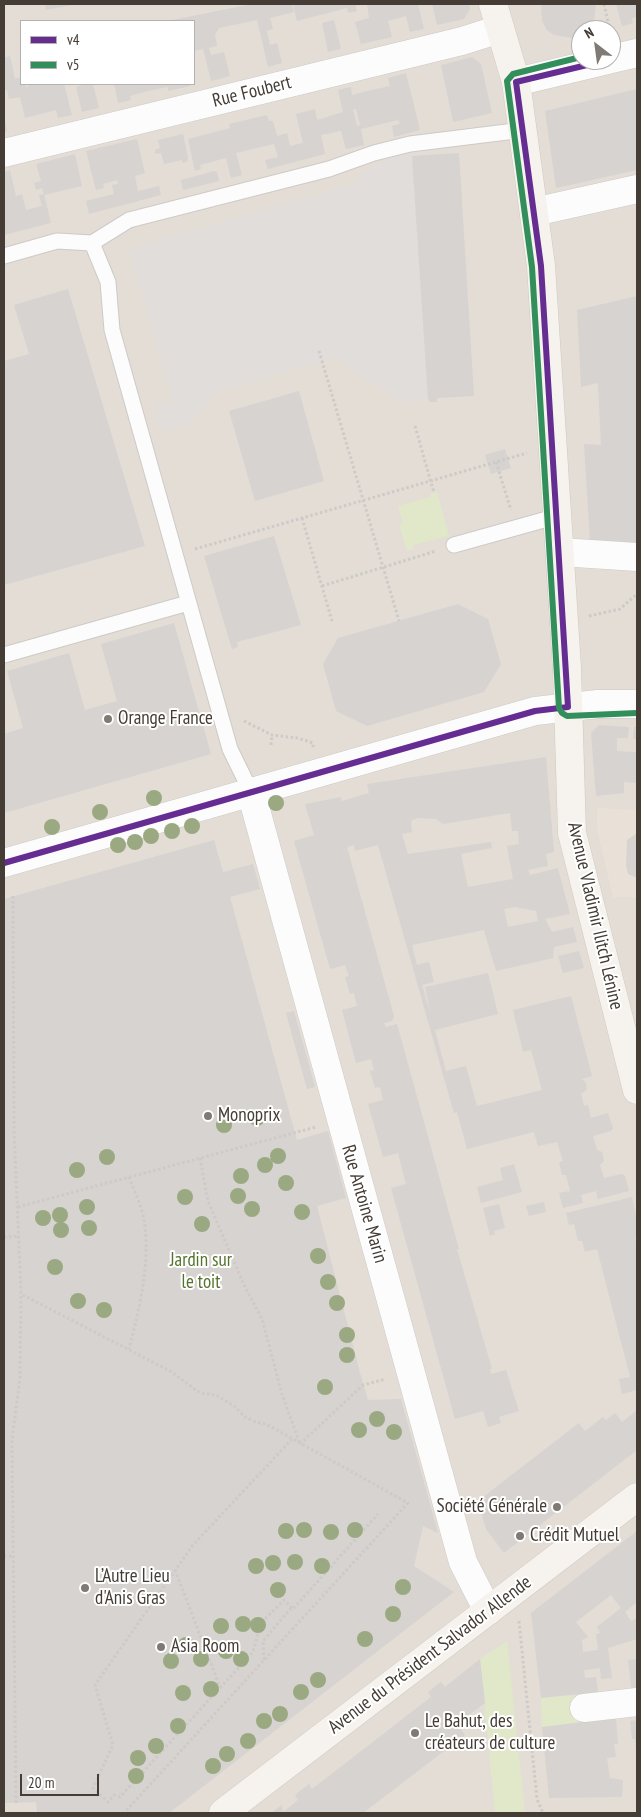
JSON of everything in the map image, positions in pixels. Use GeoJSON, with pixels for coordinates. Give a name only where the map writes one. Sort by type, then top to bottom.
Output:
{"type":"FeatureCollection","features":[{"type":"Feature","properties":{"kind":"street","name":"Avenue Vladimir Ilitch Lénine"},"geometry":{"type":"LineString","coordinates":[[497,16],[516,82],[541,266],[558,516],[568,707],[568,751],[574,842],[637,1090]]}},
{"type":"Feature","properties":{"kind":"street","name":"Rue Foubert"},"geometry":{"type":"LineString","coordinates":[[4,153],[443,46],[497,16]]}},
{"type":"Feature","properties":{"kind":"street"},"geometry":{"type":"LineString","coordinates":[[621,57],[637,53]]}},
{"type":"Feature","properties":{"kind":"street"},"geometry":{"type":"LineString","coordinates":[[516,82],[571,69]]}},
{"type":"Feature","properties":{"kind":"street"},"geometry":{"type":"LineString","coordinates":[[534,212],[637,188]]}},
{"type":"Feature","properties":{"kind":"street"},"geometry":{"type":"LineString","coordinates":[[560,552],[637,557]]}},
{"type":"Feature","properties":{"kind":"street"},"geometry":{"type":"LineString","coordinates":[[4,863],[535,711],[568,707],[637,704]]}},
{"type":"Feature","properties":{"kind":"street","name":"Rue Antoine Marin"},"geometry":{"type":"LineString","coordinates":[[251,792],[463,1562],[488,1611]]}},
{"type":"Feature","properties":{"kind":"street","name":"Avenue du Président Salvador Allende"},"geometry":{"type":"LineString","coordinates":[[223,1813],[637,1497]]}},
{"type":"Feature","properties":{"kind":"street"},"geometry":{"type":"LineString","coordinates":[[584,1708],[637,1702]]}},
{"type":"Feature","properties":{"kind":"lane"},"geometry":{"type":"LineString","coordinates":[[4,256],[57,241],[92,243],[129,220],[329,169],[374,153],[410,144],[523,130]]}},
{"type":"Feature","properties":{"kind":"lane"},"geometry":{"type":"LineString","coordinates":[[92,243],[108,282],[112,330],[188,603],[230,748],[251,792]]}},
{"type":"Feature","properties":{"kind":"lane"},"geometry":{"type":"LineString","coordinates":[[454,546],[558,516]]}},
{"type":"Feature","properties":{"kind":"lane"},"geometry":{"type":"LineString","coordinates":[[4,655],[188,603]]}},
{"type":"Feature","properties":{"kind":"path"},"geometry":{"type":"LineString","coordinates":[[604,4],[608,20]]}},
{"type":"Feature","properties":{"kind":"path"},"geometry":{"type":"LineString","coordinates":[[319,350],[399,621]]}},
{"type":"Feature","properties":{"kind":"path"},"geometry":{"type":"LineString","coordinates":[[415,426],[434,493]]}},
{"type":"Feature","properties":{"kind":"path"},"geometry":{"type":"LineString","coordinates":[[175,555],[529,452]]}},
{"type":"Feature","properties":{"kind":"path"},"geometry":{"type":"LineString","coordinates":[[496,462],[516,528]]}},
{"type":"Feature","properties":{"kind":"path"},"geometry":{"type":"LineString","coordinates":[[302,518],[332,621]]}},
{"type":"Feature","properties":{"kind":"path"},"geometry":{"type":"LineString","coordinates":[[322,586],[454,546]]}},
{"type":"Feature","properties":{"kind":"path"},"geometry":{"type":"LineString","coordinates":[[588,616],[620,609],[637,594]]}},
{"type":"Feature","properties":{"kind":"path"},"geometry":{"type":"LineString","coordinates":[[244,721],[272,735],[297,738],[312,743],[314,749]]}},
{"type":"Feature","properties":{"kind":"path"},"geometry":{"type":"LineString","coordinates":[[271,745],[272,735]]}},
{"type":"Feature","properties":{"kind":"path"},"geometry":{"type":"LineString","coordinates":[[13,896],[14,1130],[21,1294],[20,1377],[12,1440],[16,1803]]}},
{"type":"Feature","properties":{"kind":"path"},"geometry":{"type":"LineString","coordinates":[[18,1207],[311,1128]]}},
{"type":"Feature","properties":{"kind":"path"},"geometry":{"type":"LineString","coordinates":[[200,1158],[208,1201],[244,1285],[262,1319],[282,1394],[300,1444]]}},
{"type":"Feature","properties":{"kind":"path"},"geometry":{"type":"LineString","coordinates":[[129,1177],[144,1220],[145,1249],[140,1308],[129,1350]]}},
{"type":"Feature","properties":{"kind":"path"},"geometry":{"type":"LineString","coordinates":[[4,1236],[19,1236]]}},
{"type":"Feature","properties":{"kind":"path"},"geometry":{"type":"LineString","coordinates":[[21,1294],[170,1372],[200,1393],[216,1396],[234,1406],[245,1417],[266,1424],[408,1503],[124,1813]]}},
{"type":"Feature","properties":{"kind":"path"},"geometry":{"type":"LineString","coordinates":[[300,1444],[363,1385],[392,1378]]}},
{"type":"Feature","properties":{"kind":"path"},"geometry":{"type":"LineString","coordinates":[[292,1439],[193,1545],[95,1685],[113,1745],[93,1788],[108,1802],[114,1795],[120,1797],[252,1652],[262,1623],[284,1600],[292,1607]]}},
{"type":"Feature","properties":{"kind":"path"},"geometry":{"type":"LineString","coordinates":[[264,1660],[263,1641],[378,1514]]}},
{"type":"Feature","properties":{"kind":"path"},"geometry":{"type":"LineString","coordinates":[[4,1556],[13,1556]]}},
{"type":"Feature","properties":{"kind":"path"},"geometry":{"type":"LineString","coordinates":[[175,1570],[220,1687]]}},
{"type":"Feature","properties":{"kind":"path"},"geometry":{"type":"LineString","coordinates":[[518,1613],[537,1799],[543,1813]]}},
{"type":"Feature","properties":{"kind":"shaded area"},"geometry":{"type":"Polygon","coordinates":[[[4,4],[637,4],[637,1813],[4,1813],[4,4]]]}},
{"type":"Feature","properties":{"kind":"shaded area"},"geometry":{"type":"Polygon","coordinates":[[[412,156],[428,399],[402,402],[339,359],[332,358],[217,391],[212,394],[200,414],[191,423],[161,431],[155,407],[174,401],[129,249],[349,186],[384,158],[412,156]]]}},
{"type":"Feature","properties":{"kind":"shaded area"},"geometry":{"type":"Polygon","coordinates":[[[597,808],[637,810],[637,897],[613,897],[597,829],[597,808]]]}},
{"type":"Feature","properties":{"kind":"green space"},"geometry":{"type":"Polygon","coordinates":[[[437,492],[449,536],[413,545],[414,549],[407,551],[399,525],[403,524],[398,506],[431,497],[430,494],[437,492]]]}},
{"type":"Feature","properties":{"kind":"green space"},"geometry":{"type":"Polygon","coordinates":[[[507,1641],[525,1813],[495,1813],[480,1659],[507,1641]]]}},
{"type":"Feature","properties":{"kind":"green space"},"geometry":{"type":"Polygon","coordinates":[[[574,1695],[577,1723],[542,1727],[541,1698],[574,1695]]]}},
{"type":"Feature","properties":{"kind":"building"},"geometry":{"type":"Polygon","coordinates":[[[45,4],[73,4],[73,5],[46,10],[45,4]]]}},
{"type":"Feature","properties":{"kind":"building"},"geometry":{"type":"Polygon","coordinates":[[[252,4],[292,4],[294,12],[270,18],[273,29],[267,31],[270,45],[277,43],[282,63],[268,67],[257,20],[219,28],[215,35],[217,46],[209,48],[211,55],[224,52],[230,76],[211,81],[203,49],[195,51],[195,20],[172,20],[252,4]]]}},
{"type":"Feature","properties":{"kind":"building"},"geometry":{"type":"Polygon","coordinates":[[[293,4],[362,4],[355,6],[357,11],[348,13],[347,8],[297,21],[293,4]]]}},
{"type":"Feature","properties":{"kind":"building"},"geometry":{"type":"Polygon","coordinates":[[[367,4],[418,4],[424,29],[410,32],[406,16],[388,21],[392,37],[361,44],[355,22],[369,18],[367,4]]]}},
{"type":"Feature","properties":{"kind":"building"},"geometry":{"type":"Polygon","coordinates":[[[432,4],[469,4],[470,9],[464,19],[437,25],[432,4]]]}},
{"type":"Feature","properties":{"kind":"building"},"geometry":{"type":"Polygon","coordinates":[[[541,4],[596,4],[594,20],[571,20],[571,38],[554,35],[547,30],[542,21],[541,4]]]}},
{"type":"Feature","properties":{"kind":"building"},"geometry":{"type":"Polygon","coordinates":[[[616,4],[637,4],[637,17],[632,18],[633,23],[622,26],[616,4]]]}},
{"type":"Feature","properties":{"kind":"building"},"geometry":{"type":"Polygon","coordinates":[[[334,20],[341,49],[328,52],[322,23],[334,20]]]}},
{"type":"Feature","properties":{"kind":"building"},"geometry":{"type":"Polygon","coordinates":[[[10,56],[15,79],[20,77],[20,85],[25,85],[26,87],[29,85],[64,85],[72,115],[58,118],[56,110],[25,118],[20,97],[9,99],[7,90],[4,90],[4,58],[10,56]]]}},
{"type":"Feature","properties":{"kind":"building"},"geometry":{"type":"Polygon","coordinates":[[[472,57],[481,64],[492,113],[453,122],[441,65],[472,57]]]}},
{"type":"Feature","properties":{"kind":"building"},"geometry":{"type":"Polygon","coordinates":[[[406,73],[420,130],[394,137],[392,126],[400,124],[398,120],[361,129],[364,145],[346,149],[341,131],[321,135],[325,154],[268,169],[265,160],[278,157],[274,144],[236,153],[242,175],[231,178],[226,158],[200,165],[201,169],[195,171],[188,139],[230,128],[229,124],[267,115],[269,121],[273,121],[277,136],[287,133],[290,146],[303,143],[296,114],[315,109],[317,120],[343,112],[338,90],[351,87],[352,95],[390,86],[388,78],[406,73]],[[353,109],[357,126],[360,125],[356,109],[353,109]]]}},
{"type":"Feature","properties":{"kind":"building"},"geometry":{"type":"Polygon","coordinates":[[[93,85],[99,108],[82,112],[76,87],[93,85]]]}},
{"type":"Feature","properties":{"kind":"building"},"geometry":{"type":"Polygon","coordinates":[[[114,85],[190,86],[168,91],[168,87],[148,91],[130,96],[131,100],[118,103],[114,85]]]}},
{"type":"Feature","properties":{"kind":"building"},"geometry":{"type":"Polygon","coordinates":[[[637,89],[637,170],[556,188],[545,111],[637,89]]]}},
{"type":"Feature","properties":{"kind":"building"},"geometry":{"type":"Polygon","coordinates":[[[4,118],[7,131],[4,132],[4,118]]]}},
{"type":"Feature","properties":{"kind":"building"},"geometry":{"type":"Polygon","coordinates":[[[183,134],[188,158],[187,162],[182,163],[182,160],[164,164],[161,153],[155,154],[155,150],[160,148],[158,140],[183,134]]]}},
{"type":"Feature","properties":{"kind":"building"},"geometry":{"type":"Polygon","coordinates":[[[137,139],[145,173],[135,176],[138,191],[159,186],[161,195],[89,214],[86,201],[114,194],[112,185],[118,184],[117,180],[103,184],[104,188],[96,190],[86,151],[137,139]]]}},
{"type":"Feature","properties":{"kind":"building"},"geometry":{"type":"Polygon","coordinates":[[[459,153],[474,396],[437,398],[437,402],[430,402],[428,399],[412,156],[459,153]]]}},
{"type":"Feature","properties":{"kind":"building"},"geometry":{"type":"Polygon","coordinates":[[[75,154],[82,186],[44,195],[42,188],[36,190],[34,183],[41,181],[36,164],[75,154]]]}},
{"type":"Feature","properties":{"kind":"building"},"geometry":{"type":"Polygon","coordinates":[[[10,170],[16,196],[22,194],[26,210],[42,206],[39,195],[44,194],[51,223],[4,235],[4,172],[10,170]]]}},
{"type":"Feature","properties":{"kind":"building"},"geometry":{"type":"Polygon","coordinates":[[[214,171],[217,172],[219,181],[183,190],[181,180],[214,171]]]}},
{"type":"Feature","properties":{"kind":"building"},"geometry":{"type":"Polygon","coordinates":[[[68,289],[145,546],[4,585],[4,361],[29,354],[14,305],[68,289]]]}},
{"type":"Feature","properties":{"kind":"building"},"geometry":{"type":"Polygon","coordinates":[[[637,296],[637,547],[590,543],[584,444],[601,445],[598,383],[581,387],[577,310],[637,296]]]}},
{"type":"Feature","properties":{"kind":"building"},"geometry":{"type":"Polygon","coordinates":[[[299,391],[324,481],[255,501],[229,411],[299,391]]]}},
{"type":"Feature","properties":{"kind":"building"},"geometry":{"type":"Polygon","coordinates":[[[505,449],[511,468],[491,474],[485,455],[505,449]]]}},
{"type":"Feature","properties":{"kind":"building"},"geometry":{"type":"Polygon","coordinates":[[[274,536],[301,625],[237,642],[238,647],[232,649],[204,556],[274,536]]]}},
{"type":"Feature","properties":{"kind":"building"},"geometry":{"type":"Polygon","coordinates":[[[458,604],[488,619],[501,664],[484,692],[367,726],[336,711],[323,664],[338,638],[458,604]]]}},
{"type":"Feature","properties":{"kind":"building","name":"Orange France"},"geometry":{"type":"Polygon","coordinates":[[[174,623],[211,754],[4,813],[4,734],[23,728],[7,671],[69,653],[85,710],[117,701],[101,644],[174,623]]]}},
{"type":"Feature","properties":{"kind":"building"},"geometry":{"type":"Polygon","coordinates":[[[599,725],[629,727],[628,738],[617,738],[617,751],[636,752],[637,783],[624,782],[624,793],[596,796],[591,733],[599,725]]]}},
{"type":"Feature","properties":{"kind":"building"},"geometry":{"type":"Polygon","coordinates":[[[634,727],[637,727],[637,739],[633,739],[634,727]]]}},
{"type":"Feature","properties":{"kind":"building"},"geometry":{"type":"Polygon","coordinates":[[[546,757],[554,852],[546,854],[548,866],[528,870],[530,875],[558,868],[570,914],[545,919],[552,932],[573,927],[577,942],[554,947],[553,958],[496,971],[484,930],[412,945],[417,965],[429,962],[434,982],[422,985],[431,1015],[425,987],[488,973],[498,1014],[435,1030],[446,1071],[466,1066],[477,1106],[542,1090],[531,1050],[523,1052],[513,1010],[571,996],[592,1076],[582,1079],[586,1083],[587,1089],[581,1094],[584,1106],[588,1105],[591,1118],[608,1113],[613,1128],[611,1131],[593,1136],[597,1150],[602,1152],[604,1161],[600,1165],[604,1178],[622,1174],[625,1176],[629,1191],[598,1199],[596,1191],[581,1195],[583,1203],[563,1208],[559,1193],[570,1191],[566,1175],[562,1175],[559,1162],[563,1161],[557,1142],[538,1146],[534,1132],[467,1149],[457,1112],[454,1113],[453,1110],[378,845],[355,851],[354,845],[347,847],[394,1016],[392,1021],[384,1023],[386,1027],[397,1024],[459,1249],[457,1249],[492,1369],[490,1369],[491,1374],[506,1370],[519,1411],[499,1417],[501,1423],[488,1427],[483,1411],[455,1419],[391,1188],[406,1184],[398,1153],[383,1157],[368,1104],[383,1100],[380,1087],[375,1088],[370,1071],[374,1070],[371,1059],[356,1063],[342,1010],[357,1006],[354,993],[350,994],[345,977],[349,976],[345,965],[330,969],[294,841],[314,835],[305,804],[341,797],[342,801],[369,793],[367,784],[546,757]],[[510,813],[443,824],[436,819],[417,818],[411,821],[412,832],[402,834],[408,854],[491,842],[492,848],[461,854],[468,887],[513,879],[507,846],[519,844],[518,831],[512,831],[510,813]],[[515,907],[504,909],[508,927],[538,921],[536,911],[515,907]]]}},
{"type":"Feature","properties":{"kind":"building"},"geometry":{"type":"Polygon","coordinates":[[[637,833],[637,878],[628,874],[626,866],[627,840],[637,833]]]}},
{"type":"Feature","properties":{"kind":"building"},"geometry":{"type":"Polygon","coordinates":[[[214,840],[223,872],[253,864],[260,889],[230,897],[297,1140],[328,1131],[346,1198],[317,1206],[360,1373],[368,1400],[401,1399],[438,1533],[423,1526],[414,1566],[454,1592],[169,1813],[37,1813],[36,1802],[5,1803],[4,899],[214,840]]]}},
{"type":"Feature","properties":{"kind":"building"},"geometry":{"type":"Polygon","coordinates":[[[579,951],[584,968],[563,973],[558,956],[579,951]]]}},
{"type":"Feature","properties":{"kind":"building"},"geometry":{"type":"Polygon","coordinates":[[[294,1011],[315,1087],[307,1089],[286,1013],[294,1011]]]}},
{"type":"Feature","properties":{"kind":"building"},"geometry":{"type":"Polygon","coordinates":[[[514,1164],[522,1192],[481,1203],[477,1187],[503,1180],[500,1168],[514,1164]]]}},
{"type":"Feature","properties":{"kind":"building"},"geometry":{"type":"Polygon","coordinates":[[[632,1197],[637,1219],[637,1238],[635,1238],[637,1246],[637,1390],[622,1394],[619,1379],[630,1377],[597,1249],[585,1252],[582,1241],[578,1241],[574,1224],[569,1225],[566,1213],[632,1197]]]}},
{"type":"Feature","properties":{"kind":"building"},"geometry":{"type":"Polygon","coordinates":[[[544,1202],[546,1212],[529,1216],[526,1206],[544,1202]]]}},
{"type":"Feature","properties":{"kind":"building"},"geometry":{"type":"Polygon","coordinates":[[[499,1204],[505,1228],[494,1231],[495,1234],[490,1236],[483,1208],[499,1204]]]}},
{"type":"Feature","properties":{"kind":"building"},"geometry":{"type":"Polygon","coordinates":[[[637,1410],[637,1450],[504,1553],[486,1529],[478,1501],[579,1423],[585,1431],[603,1417],[606,1420],[615,1413],[622,1422],[637,1410]]]}},
{"type":"Feature","properties":{"kind":"building"},"geometry":{"type":"Polygon","coordinates":[[[637,1531],[637,1602],[625,1612],[631,1621],[637,1618],[637,1639],[608,1648],[612,1678],[601,1679],[600,1668],[584,1670],[585,1678],[596,1677],[598,1692],[541,1698],[531,1613],[637,1531]],[[611,1595],[576,1622],[588,1637],[582,1640],[583,1652],[598,1650],[596,1634],[600,1633],[597,1627],[621,1608],[611,1595]]]}},
{"type":"Feature","properties":{"kind":"building","name":"Le Bahut, des créateurs de culture"},"geometry":{"type":"Polygon","coordinates":[[[480,1659],[485,1703],[457,1724],[465,1735],[363,1813],[271,1813],[282,1805],[283,1812],[298,1800],[295,1795],[309,1784],[312,1789],[431,1697],[428,1692],[441,1682],[445,1687],[480,1659]]]}},
{"type":"Feature","properties":{"kind":"building"},"geometry":{"type":"Polygon","coordinates":[[[637,1659],[637,1687],[631,1688],[628,1660],[637,1659]]]}},
{"type":"Feature","properties":{"kind":"building"},"geometry":{"type":"Polygon","coordinates":[[[616,1718],[618,1744],[614,1744],[616,1757],[607,1758],[610,1778],[623,1780],[622,1797],[549,1798],[542,1727],[616,1718]]]}},
{"type":"Feature","properties":{"kind":"building"},"geometry":{"type":"Polygon","coordinates":[[[637,1720],[636,1749],[635,1739],[632,1739],[630,1721],[637,1720]]]}},
{"type":"Feature","properties":{"kind":"transit line","name":"v5"},"geometry":{"type":"LineString","coordinates":[[571,60],[513,74],[507,81],[532,267],[559,708],[567,716],[637,713]]}},
{"type":"Feature","properties":{"kind":"transit line","name":"v4"},"geometry":{"type":"LineString","coordinates":[[4,863],[535,711],[568,707],[541,266],[516,82],[571,69]]}},
{"type":"Feature","properties":{"kind":"place","name":"Orange France"},"geometry":{"type":"Point","coordinates":[108,719]}},
{"type":"Feature","properties":{"kind":"place","name":"Monoprix"},"geometry":{"type":"Point","coordinates":[208,1116]}},
{"type":"Feature","properties":{"kind":"place","name":"Société Générale"},"geometry":{"type":"Point","coordinates":[557,1507]}},
{"type":"Feature","properties":{"kind":"place","name":"Crédit Mutuel"},"geometry":{"type":"Point","coordinates":[520,1536]}},
{"type":"Feature","properties":{"kind":"place","name":"L’Autre Lieu d'Anis Gras"},"geometry":{"type":"Point","coordinates":[85,1588]}},
{"type":"Feature","properties":{"kind":"place","name":"Asia Room"},"geometry":{"type":"Point","coordinates":[161,1647]}},
{"type":"Feature","properties":{"kind":"place","name":"Le Bahut, des créateurs de culture"},"geometry":{"type":"Point","coordinates":[415,1733]}},
{"type":"Feature","properties":{"kind":"park label","name":"Jardin sur le toit"},"geometry":{"type":"Point","coordinates":[201,1272]}}]}
